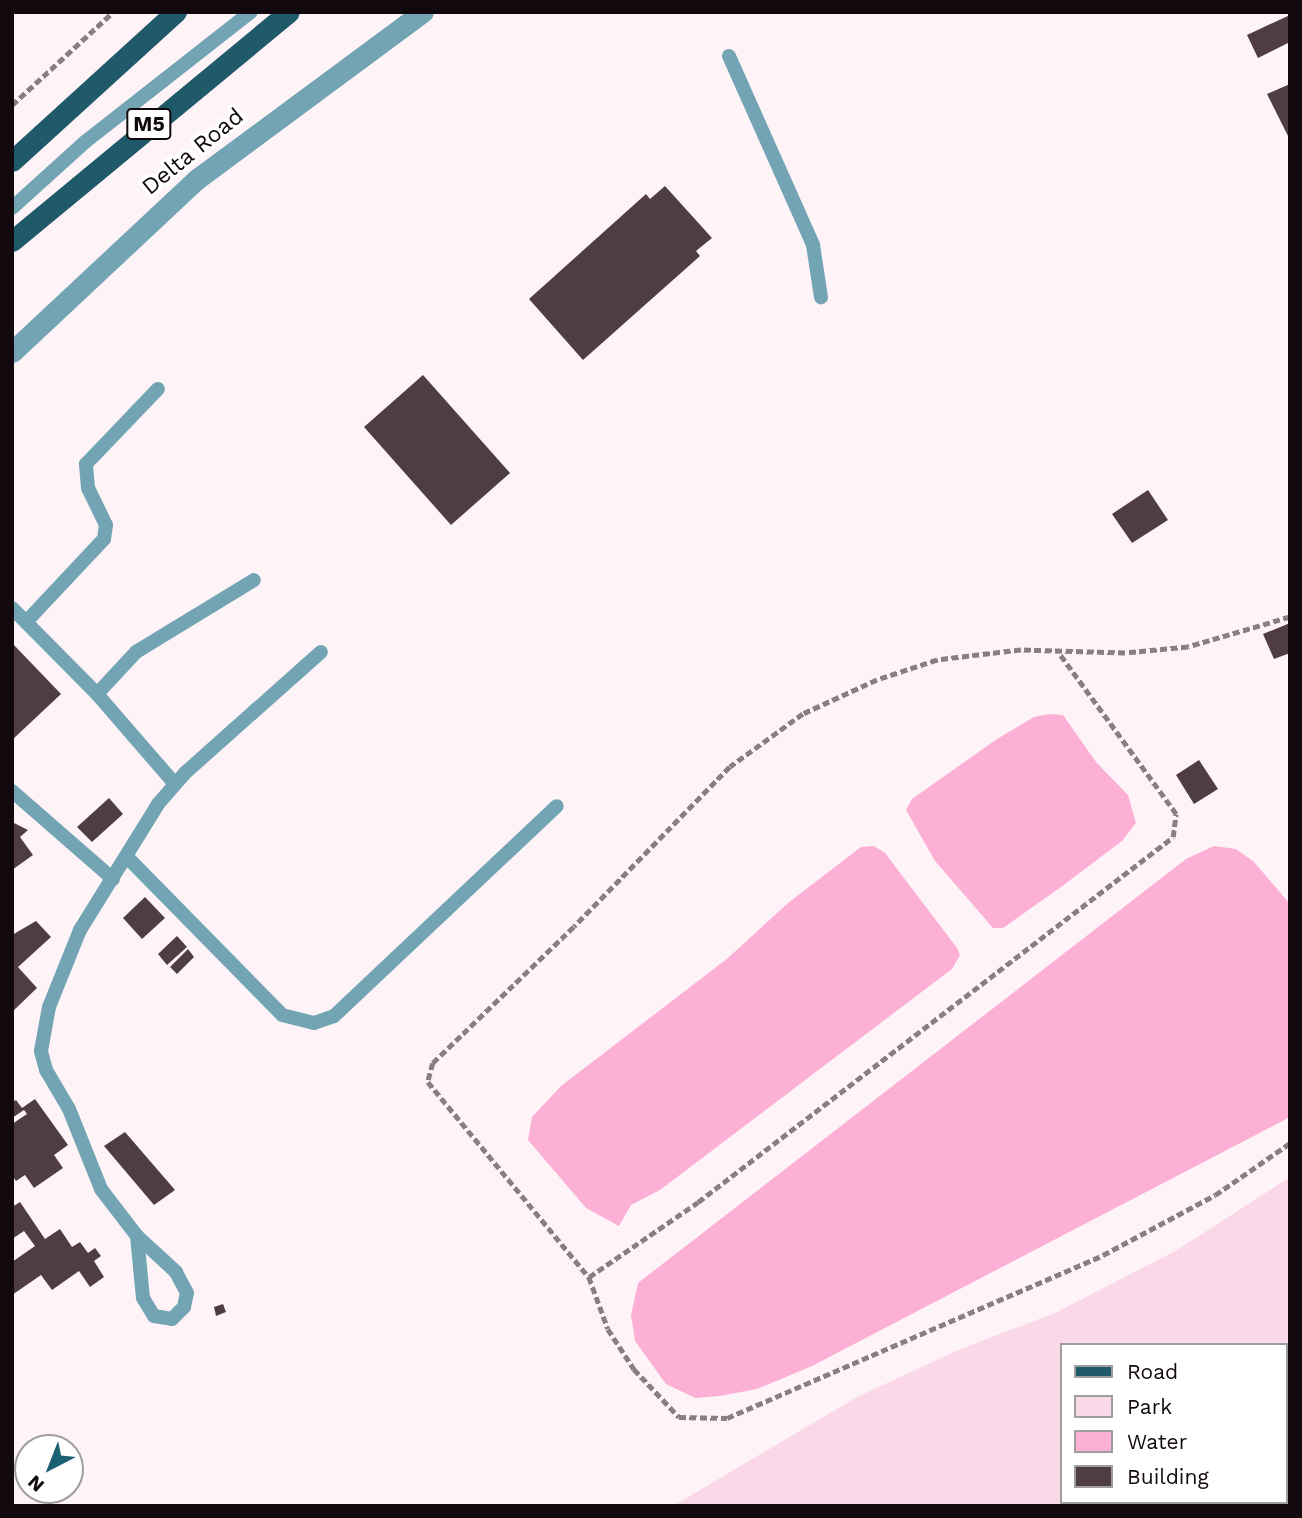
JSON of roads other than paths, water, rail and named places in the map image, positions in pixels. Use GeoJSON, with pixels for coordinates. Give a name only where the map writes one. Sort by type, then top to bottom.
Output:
{"type":"FeatureCollection","features":[{"type":"Feature","properties":{"kind":"main road"},"geometry":{"type":"LineString","coordinates":[[12,161],[176,12]]}},
{"type":"Feature","properties":{"kind":"main road","name":"M5"},"geometry":{"type":"LineString","coordinates":[[12,241],[289,12]]}},
{"type":"Feature","properties":{"kind":"street","name":"Delta Road"},"geometry":{"type":"LineString","coordinates":[[12,352],[197,178],[423,12]]}},
{"type":"Feature","properties":{"kind":"lane"},"geometry":{"type":"LineString","coordinates":[[12,208],[85,142],[251,12]]}},
{"type":"Feature","properties":{"kind":"lane"},"geometry":{"type":"LineString","coordinates":[[729,56],[813,245],[821,297]]}},
{"type":"Feature","properties":{"kind":"lane"},"geometry":{"type":"LineString","coordinates":[[26,622],[104,539],[106,524],[88,488],[86,464],[159,389]]}},
{"type":"Feature","properties":{"kind":"lane"},"geometry":{"type":"LineString","coordinates":[[97,694],[136,652],[254,580]]}},
{"type":"Feature","properties":{"kind":"lane"},"geometry":{"type":"LineString","coordinates":[[12,608],[97,694],[175,784]]}},
{"type":"Feature","properties":{"kind":"lane"},"geometry":{"type":"LineString","coordinates":[[137,1236],[143,1298],[155,1316],[172,1319],[184,1307],[187,1293],[176,1272],[137,1236],[101,1189],[41,1051],[49,1007],[80,930],[175,784],[321,652]]}},
{"type":"Feature","properties":{"kind":"lane"},"geometry":{"type":"LineString","coordinates":[[12,791],[113,879]]}},
{"type":"Feature","properties":{"kind":"lane"},"geometry":{"type":"LineString","coordinates":[[127,857],[282,1015],[314,1023],[334,1016],[557,806]]}},
{"type":"Feature","properties":{"kind":"water"},"geometry":{"type":"Polygon","coordinates":[[[1063,715],[1096,762],[1128,795],[1136,823],[1122,841],[1061,887],[1003,928],[993,928],[935,861],[906,810],[912,799],[997,739],[1034,717],[1063,715]]]}},
{"type":"Feature","properties":{"kind":"water"},"geometry":{"type":"Polygon","coordinates":[[[874,846],[885,853],[957,948],[960,955],[952,969],[660,1190],[631,1205],[619,1226],[586,1208],[528,1140],[532,1117],[561,1086],[728,958],[788,903],[861,847],[874,846]]]}},
{"type":"Feature","properties":{"kind":"water"},"geometry":{"type":"Polygon","coordinates":[[[1214,846],[1236,849],[1254,862],[1290,904],[1290,1117],[812,1366],[757,1389],[720,1396],[695,1398],[666,1384],[635,1341],[631,1315],[638,1283],[1186,859],[1214,846]]]}}]}
